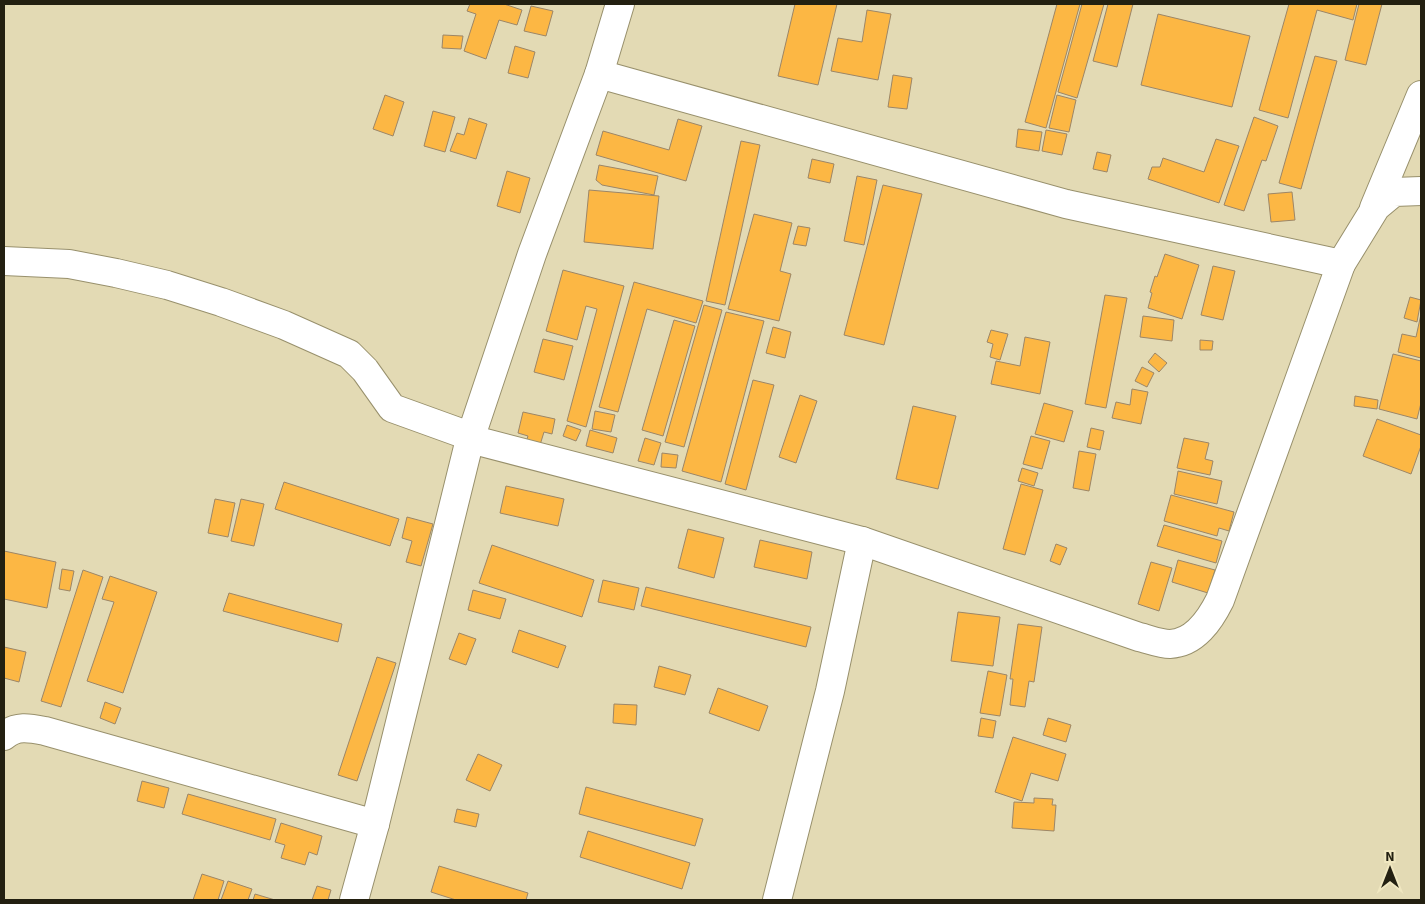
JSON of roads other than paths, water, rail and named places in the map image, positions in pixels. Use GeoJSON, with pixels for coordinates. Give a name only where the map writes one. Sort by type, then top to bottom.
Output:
{"type":"FeatureCollection","features":[{"type":"Feature","properties":{"kind":"street"},"geometry":{"type":"LineString","coordinates":[[354,900],[375,824],[470,439],[532,254],[599,74],[620,4]]}},
{"type":"Feature","properties":{"kind":"street"},"geometry":{"type":"LineString","coordinates":[[599,74],[1066,204],[1341,264]]}},
{"type":"Feature","properties":{"kind":"street"},"geometry":{"type":"LineString","coordinates":[[1370,218],[1421,95]]}},
{"type":"Feature","properties":{"kind":"street"},"geometry":{"type":"LineString","coordinates":[[4,261],[69,264],[167,286],[221,302],[284,324],[349,354],[366,370],[392,408],[464,434],[470,439],[862,541],[1139,637],[1170,644],[1190,639],[1211,618],[1220,600],[1341,264],[1376,207],[1394,192],[1421,191]]}},
{"type":"Feature","properties":{"kind":"street"},"geometry":{"type":"LineString","coordinates":[[777,900],[830,691],[862,541]]}},
{"type":"Feature","properties":{"kind":"street"},"geometry":{"type":"LineString","coordinates":[[4,736],[9,731],[18,728],[45,731],[375,824]]}}]}
